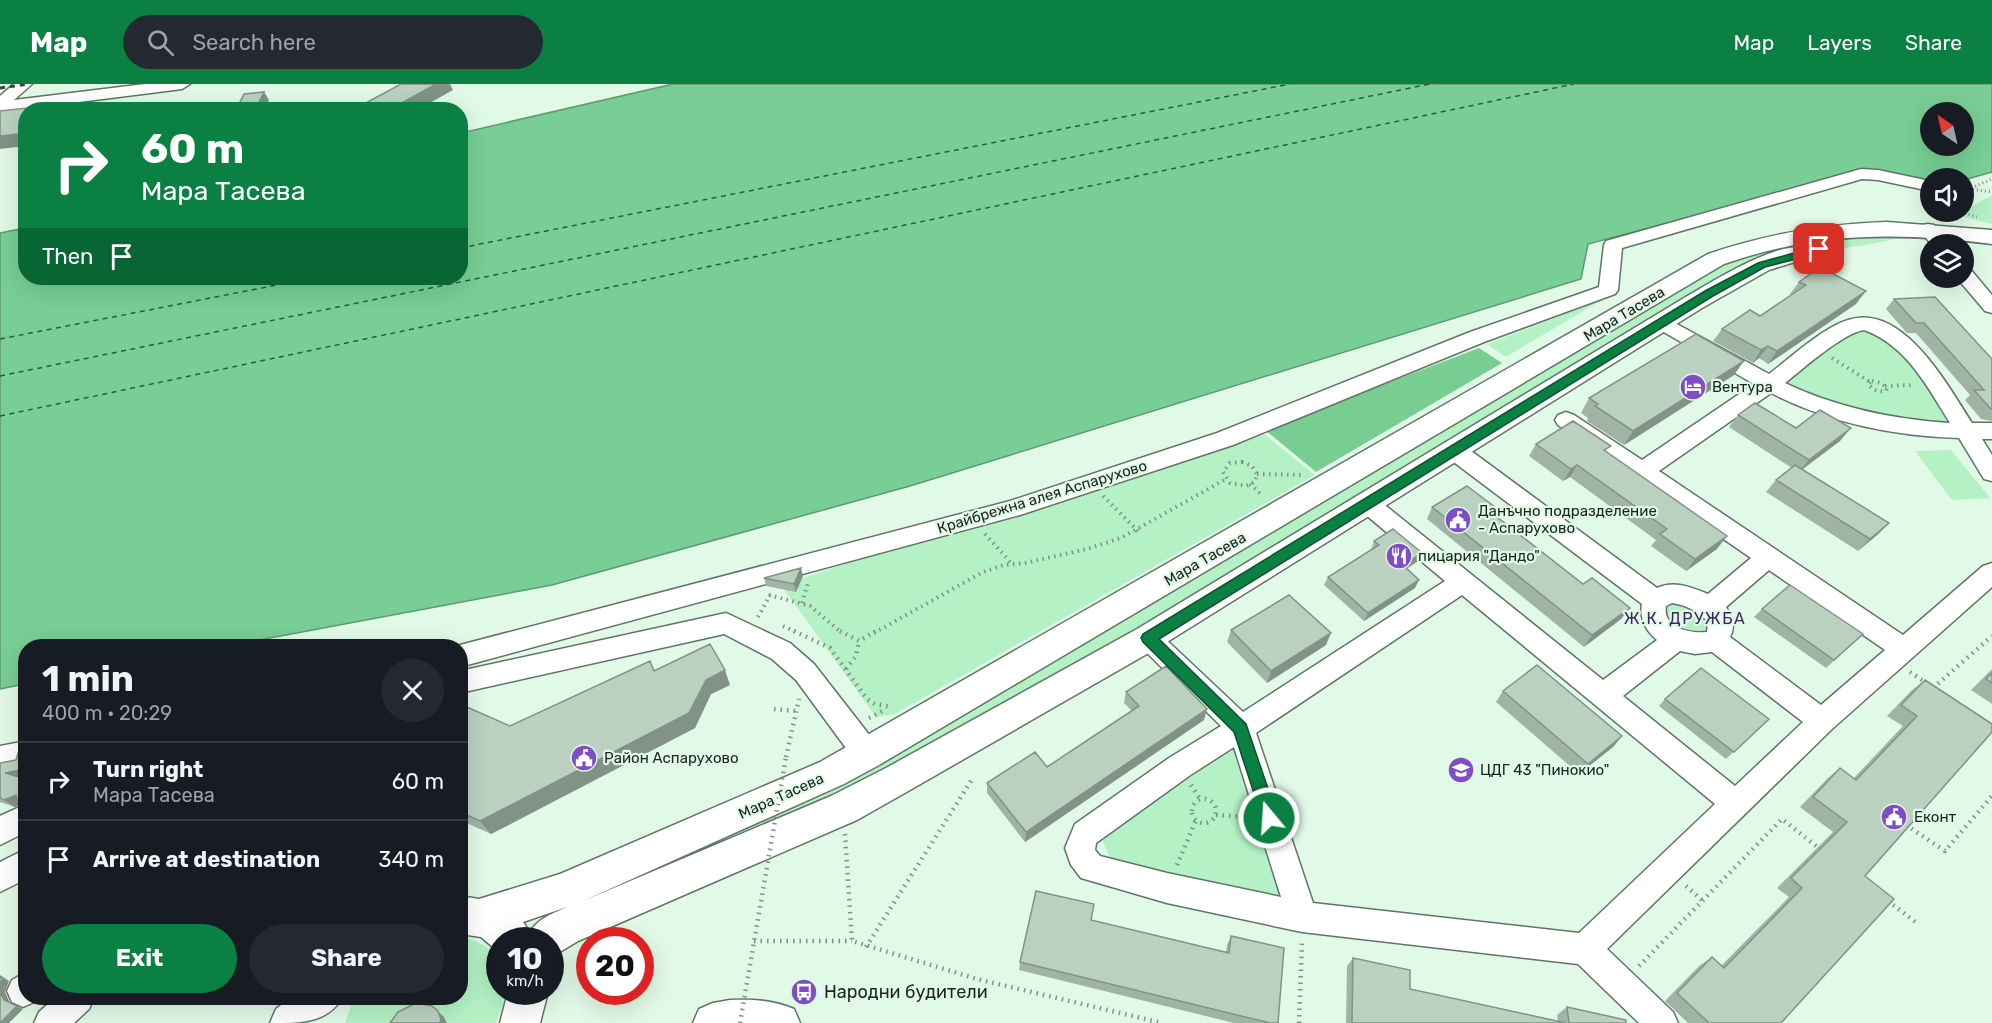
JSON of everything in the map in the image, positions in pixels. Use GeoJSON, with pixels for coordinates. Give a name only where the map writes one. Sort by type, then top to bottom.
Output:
{"type":"FeatureCollection","features":[{"type":"Feature","properties":{"kind":"main road","name":"Мара Тасева"},"geometry":{"type":"LineString","coordinates":[[471,916],[563,891],[811,782],[867,754],[1716,259],[1773,240],[1811,233],[1866,227],[1920,237]]}},
{"type":"Feature","properties":{"kind":"main road"},"geometry":{"type":"LineString","coordinates":[[1974,239],[1992,237]]}},
{"type":"Feature","properties":{"kind":"main road","name":"Мара Тасева"},"geometry":{"type":"LineString","coordinates":[[564,928],[844,808],[1148,638],[1744,274],[1790,256],[1848,246],[1920,242]]}},
{"type":"Feature","properties":{"kind":"main road"},"geometry":{"type":"LineString","coordinates":[[1974,247],[1992,250]]}},
{"type":"Feature","properties":{"kind":"main road"},"geometry":{"type":"LineString","coordinates":[[471,916],[497,927]]}},
{"type":"Feature","properties":{"kind":"main road"},"geometry":{"type":"LineString","coordinates":[[290,1023],[313,1005]]}},
{"type":"Feature","properties":{"kind":"main road"},"geometry":{"type":"LineString","coordinates":[[324,1023],[331,1005]]}},
{"type":"Feature","properties":{"kind":"main road"},"geometry":{"type":"LineString","coordinates":[[712,1023],[762,1019],[780,1023]]}},
{"type":"Feature","properties":{"kind":"street"},"geometry":{"type":"LineString","coordinates":[[0,107],[24,84]]}},
{"type":"Feature","properties":{"kind":"street"},"geometry":{"type":"LineString","coordinates":[[40,102],[183,84]]}},
{"type":"Feature","properties":{"kind":"street"},"geometry":{"type":"LineString","coordinates":[[0,107],[18,105]]}},
{"type":"Feature","properties":{"kind":"street"},"geometry":{"type":"LineString","coordinates":[[1635,307],[1608,290],[1613,245],[1861,174],[1878,175],[1920,184]]}},
{"type":"Feature","properties":{"kind":"street"},"geometry":{"type":"LineString","coordinates":[[1974,286],[1992,307]]}},
{"type":"Feature","properties":{"kind":"street","name":"Крайбрежна алея Аспарухово"},"geometry":{"type":"LineString","coordinates":[[468,654],[973,519],[1090,483],[1225,439],[1477,337],[1608,290]]}},
{"type":"Feature","properties":{"kind":"street"},"geometry":{"type":"LineString","coordinates":[[1662,322],[1771,383],[1812,403],[1861,419],[1992,431]]}},
{"type":"Feature","properties":{"kind":"street"},"geometry":{"type":"LineString","coordinates":[[1643,471],[1771,383],[1816,348],[1852,325],[1865,323],[1887,331],[1925,365],[1992,473]]}},
{"type":"Feature","properties":{"kind":"street"},"geometry":{"type":"LineString","coordinates":[[1566,420],[1768,558],[1898,654]]}},
{"type":"Feature","properties":{"kind":"street"},"geometry":{"type":"LineString","coordinates":[[1455,451],[1655,600]]}},
{"type":"Feature","properties":{"kind":"street"},"geometry":{"type":"LineString","coordinates":[[1368,504],[1735,804]]}},
{"type":"Feature","properties":{"kind":"street"},"geometry":{"type":"LineString","coordinates":[[1709,607],[1768,558]]}},
{"type":"Feature","properties":{"kind":"street"},"geometry":{"type":"LineString","coordinates":[[1585,949],[1822,721],[1992,573]]}},
{"type":"Feature","properties":{"kind":"street"},"geometry":{"type":"LineString","coordinates":[[1464,581],[1179,767],[1099,823],[1084,834],[1081,840],[1081,855],[1091,868],[1167,888],[1302,917],[1585,949],[1662,1023]]}},
{"type":"Feature","properties":{"kind":"street"},"geometry":{"type":"LineString","coordinates":[[1679,593],[1690,595],[1709,607],[1720,621],[1722,628],[1716,640],[1698,645],[1676,639],[1658,624],[1652,607],[1661,595],[1679,593]]}},
{"type":"Feature","properties":{"kind":"street"},"geometry":{"type":"LineString","coordinates":[[468,680],[726,623],[781,651],[805,672],[867,754]]}},
{"type":"Feature","properties":{"kind":"street"},"geometry":{"type":"LineString","coordinates":[[1148,638],[1241,728],[1302,917]]}},
{"type":"Feature","properties":{"kind":"street"},"geometry":{"type":"LineString","coordinates":[[1604,695],[1676,639]]}},
{"type":"Feature","properties":{"kind":"street"},"geometry":{"type":"LineString","coordinates":[[1716,640],[1822,721]]}},
{"type":"Feature","properties":{"kind":"street"},"geometry":{"type":"LineString","coordinates":[[0,758],[18,755]]}},
{"type":"Feature","properties":{"kind":"street"},"geometry":{"type":"LineString","coordinates":[[0,831],[18,821]]}},
{"type":"Feature","properties":{"kind":"street"},"geometry":{"type":"LineString","coordinates":[[0,878],[18,868]]}},
{"type":"Feature","properties":{"kind":"street"},"geometry":{"type":"LineString","coordinates":[[50,1023],[70,1005]]}},
{"type":"Feature","properties":{"kind":"path"},"geometry":{"type":"LineString","coordinates":[[1974,187],[1992,179]]}},
{"type":"Feature","properties":{"kind":"path"},"geometry":{"type":"LineString","coordinates":[[1974,190],[1992,192]]}},
{"type":"Feature","properties":{"kind":"path"},"geometry":{"type":"LineString","coordinates":[[1816,348],[1870,382],[1881,383],[1887,390],[1875,391],[1869,386],[1870,382]]}},
{"type":"Feature","properties":{"kind":"path"},"geometry":{"type":"LineString","coordinates":[[1257,474],[1255,482],[1235,485],[1227,480],[1224,468],[1234,461],[1248,463],[1257,474],[1306,475],[1299,479]]}},
{"type":"Feature","properties":{"kind":"path"},"geometry":{"type":"LineString","coordinates":[[846,669],[856,656],[859,641],[983,572],[1087,549],[1138,531],[1227,480]]}},
{"type":"Feature","properties":{"kind":"path"},"geometry":{"type":"LineString","coordinates":[[1090,483],[1138,531]]}},
{"type":"Feature","properties":{"kind":"path"},"geometry":{"type":"LineString","coordinates":[[1250,484],[1265,498],[1255,504]]}},
{"type":"Feature","properties":{"kind":"path"},"geometry":{"type":"LineString","coordinates":[[973,519],[1012,564]]}},
{"type":"Feature","properties":{"kind":"path"},"geometry":{"type":"LineString","coordinates":[[742,582],[752,591],[810,606],[843,634],[859,641]]}},
{"type":"Feature","properties":{"kind":"path"},"geometry":{"type":"LineString","coordinates":[[760,621],[758,616],[770,595]]}},
{"type":"Feature","properties":{"kind":"path"},"geometry":{"type":"LineString","coordinates":[[777,624],[831,648],[867,699],[890,707],[900,705]]}},
{"type":"Feature","properties":{"kind":"path"},"geometry":{"type":"LineString","coordinates":[[1933,688],[1992,636]]}},
{"type":"Feature","properties":{"kind":"path"},"geometry":{"type":"LineString","coordinates":[[1898,654],[1941,693]]}},
{"type":"Feature","properties":{"kind":"path"},"geometry":{"type":"LineString","coordinates":[[740,1023],[786,757],[801,693]]}},
{"type":"Feature","properties":{"kind":"path"},"geometry":{"type":"LineString","coordinates":[[774,709],[796,711]]}},
{"type":"Feature","properties":{"kind":"path"},"geometry":{"type":"LineString","coordinates":[[866,947],[971,781]]}},
{"type":"Feature","properties":{"kind":"path"},"geometry":{"type":"LineString","coordinates":[[1904,824],[1945,851],[1992,796]]}},
{"type":"Feature","properties":{"kind":"path"},"geometry":{"type":"LineString","coordinates":[[1205,799],[1213,803],[1217,811],[1215,818],[1209,823],[1196,820],[1190,809],[1193,803],[1205,799]]}},
{"type":"Feature","properties":{"kind":"path"},"geometry":{"type":"LineString","coordinates":[[844,808],[852,941]]}},
{"type":"Feature","properties":{"kind":"path"},"geometry":{"type":"LineString","coordinates":[[1622,984],[1782,819],[1827,854]]}},
{"type":"Feature","properties":{"kind":"path"},"geometry":{"type":"LineString","coordinates":[[1167,888],[1196,820]]}},
{"type":"Feature","properties":{"kind":"path"},"geometry":{"type":"LineString","coordinates":[[1882,896],[1918,924]]}},
{"type":"Feature","properties":{"kind":"path"},"geometry":{"type":"LineString","coordinates":[[1299,1023],[1302,917]]}},
{"type":"Feature","properties":{"kind":"path"},"geometry":{"type":"LineString","coordinates":[[754,942],[852,941],[977,979],[1162,1023]]}},
{"type":"Feature","properties":{"kind":"shaded area"},"geometry":{"type":"Polygon","coordinates":[[[673,84],[1992,84],[1992,172],[1974,177],[1974,168],[1920,168],[1920,180],[1870,169],[1588,244],[1581,279],[910,486],[552,585],[265,639],[18,639],[18,685],[0,689],[0,233],[18,229],[18,285],[468,285],[468,131],[673,84]]]}},
{"type":"Feature","properties":{"kind":"shaded area"},"geometry":{"type":"Polygon","coordinates":[[[1992,195],[1992,224],[1974,220],[1974,205],[1992,195]]]}},
{"type":"Feature","properties":{"kind":"shaded area"},"geometry":{"type":"Polygon","coordinates":[[[1897,233],[1901,237],[1790,256],[1148,638],[669,881],[659,850],[832,773],[1635,307],[1746,253],[1777,245],[1897,233]]]}},
{"type":"Feature","properties":{"kind":"shaded area"},"geometry":{"type":"Polygon","coordinates":[[[1600,301],[1506,357],[1487,344],[1600,301]]]}},
{"type":"Feature","properties":{"kind":"shaded area"},"geometry":{"type":"Polygon","coordinates":[[[1852,325],[1887,331],[1965,430],[1861,419],[1771,383],[1852,325]]]}},
{"type":"Feature","properties":{"kind":"shaded area"},"geometry":{"type":"Polygon","coordinates":[[[1479,348],[1502,363],[1316,472],[1265,430],[1479,348]]]}},
{"type":"Feature","properties":{"kind":"shaded area"},"geometry":{"type":"Polygon","coordinates":[[[1259,430],[1315,475],[895,714],[876,717],[781,585],[1259,430]]]}},
{"type":"Feature","properties":{"kind":"shaded area"},"geometry":{"type":"Polygon","coordinates":[[[1951,450],[1990,498],[1952,500],[1915,451],[1951,450]]]}},
{"type":"Feature","properties":{"kind":"shaded area"},"geometry":{"type":"Polygon","coordinates":[[[1690,595],[1720,635],[1676,639],[1655,600],[1690,595]]]}},
{"type":"Feature","properties":{"kind":"shaded area"},"geometry":{"type":"Polygon","coordinates":[[[1236,747],[1284,900],[1111,861],[1101,837],[1236,747]]]}},
{"type":"Feature","properties":{"kind":"shaded area"},"geometry":{"type":"Polygon","coordinates":[[[468,938],[486,947],[486,1005],[502,1005],[496,1023],[345,1023],[351,1005],[468,1005],[468,938]]]}},
{"type":"Feature","properties":{"kind":"building"},"geometry":{"type":"Polygon","coordinates":[[[401,84],[436,84],[403,102],[368,102],[401,84]]]}},
{"type":"Feature","properties":{"kind":"building"},"geometry":{"type":"Polygon","coordinates":[[[264,92],[259,102],[240,102],[244,94],[264,92]]]}},
{"type":"Feature","properties":{"kind":"building"},"geometry":{"type":"Polygon","coordinates":[[[18,109],[18,134],[0,136],[0,111],[18,109]]]}},
{"type":"Feature","properties":{"kind":"building"},"geometry":{"type":"Polygon","coordinates":[[[1820,267],[1866,291],[1777,351],[1768,346],[1761,350],[1722,329],[1750,310],[1760,316],[1806,285],[1799,282],[1820,267]]]}},
{"type":"Feature","properties":{"kind":"building"},"geometry":{"type":"Polygon","coordinates":[[[1935,297],[1992,359],[1992,409],[1974,390],[1984,390],[1924,323],[1916,323],[1894,299],[1935,297]]]}},
{"type":"Feature","properties":{"kind":"building"},"geometry":{"type":"Polygon","coordinates":[[[1696,334],[1744,361],[1633,431],[1595,406],[1598,404],[1589,398],[1696,334]]]}},
{"type":"Feature","properties":{"kind":"building"},"geometry":{"type":"Polygon","coordinates":[[[1755,403],[1796,428],[1820,410],[1851,428],[1809,460],[1738,415],[1755,403]]]}},
{"type":"Feature","properties":{"kind":"building"},"geometry":{"type":"Polygon","coordinates":[[[1573,421],[1611,446],[1604,450],[1727,536],[1695,559],[1660,534],[1667,529],[1577,465],[1571,469],[1536,444],[1573,421]]]}},
{"type":"Feature","properties":{"kind":"building"},"geometry":{"type":"Polygon","coordinates":[[[1795,465],[1889,523],[1870,539],[1776,480],[1795,465]]]}},
{"type":"Feature","properties":{"kind":"building"},"geometry":{"type":"Polygon","coordinates":[[[1467,486],[1503,513],[1497,517],[1583,584],[1592,578],[1630,608],[1592,635],[1432,507],[1467,486]]]}},
{"type":"Feature","properties":{"kind":"building"},"geometry":{"type":"Polygon","coordinates":[[[1393,529],[1422,553],[1403,565],[1419,580],[1368,613],[1328,577],[1379,545],[1374,541],[1393,529]]]}},
{"type":"Feature","properties":{"kind":"building"},"geometry":{"type":"Polygon","coordinates":[[[801,568],[794,584],[764,578],[801,568]]]}},
{"type":"Feature","properties":{"kind":"building"},"geometry":{"type":"Polygon","coordinates":[[[1790,585],[1863,634],[1834,660],[1762,609],[1790,585]]]}},
{"type":"Feature","properties":{"kind":"building"},"geometry":{"type":"Polygon","coordinates":[[[1289,595],[1331,633],[1271,671],[1231,630],[1289,595]]]}},
{"type":"Feature","properties":{"kind":"building"},"geometry":{"type":"Polygon","coordinates":[[[710,644],[725,670],[706,680],[689,713],[480,821],[468,816],[468,708],[510,726],[650,661],[654,671],[710,644]]]}},
{"type":"Feature","properties":{"kind":"building"},"geometry":{"type":"Polygon","coordinates":[[[1537,665],[1622,736],[1588,764],[1503,691],[1537,665]]]}},
{"type":"Feature","properties":{"kind":"building"},"geometry":{"type":"Polygon","coordinates":[[[1166,666],[1207,709],[1026,832],[987,783],[1035,752],[1047,767],[1139,706],[1126,692],[1166,666]]]}},
{"type":"Feature","properties":{"kind":"building"},"geometry":{"type":"Polygon","coordinates":[[[1701,668],[1769,719],[1734,752],[1665,699],[1701,668]]]}},
{"type":"Feature","properties":{"kind":"building"},"geometry":{"type":"Polygon","coordinates":[[[1992,673],[1992,683],[1986,679],[1992,673]]]}},
{"type":"Feature","properties":{"kind":"building"},"geometry":{"type":"Polygon","coordinates":[[[1925,680],[1992,724],[1992,732],[1865,876],[1894,899],[1781,1023],[1709,1023],[1677,993],[1712,957],[1724,968],[1802,888],[1791,878],[1847,822],[1813,797],[1840,768],[1856,780],[1917,716],[1901,705],[1925,680]]]}},
{"type":"Feature","properties":{"kind":"building"},"geometry":{"type":"Polygon","coordinates":[[[18,753],[18,771],[5,773],[18,777],[18,803],[16,795],[4,800],[0,798],[0,763],[16,760],[18,753]]]}},
{"type":"Feature","properties":{"kind":"building"},"geometry":{"type":"Polygon","coordinates":[[[1036,891],[1094,904],[1091,920],[1229,953],[1231,936],[1284,948],[1278,1023],[1270,1023],[1020,962],[1036,891]]]}},
{"type":"Feature","properties":{"kind":"building"},"geometry":{"type":"Polygon","coordinates":[[[1353,958],[1410,970],[1410,989],[1566,1023],[1352,1023],[1353,958]]]}},
{"type":"Feature","properties":{"kind":"building"},"geometry":{"type":"Polygon","coordinates":[[[0,992],[4,1000],[17,1006],[0,1023],[0,992]]]}},
{"type":"Feature","properties":{"kind":"building"},"geometry":{"type":"Polygon","coordinates":[[[412,1005],[427,1005],[438,1011],[441,1019],[440,1023],[390,1023],[398,1012],[412,1005]]]}},
{"type":"Feature","properties":{"kind":"building"},"geometry":{"type":"Polygon","coordinates":[[[1567,1007],[1626,1020],[1626,1023],[1569,1023],[1567,1007]]]}},
{"type":"Feature","properties":{"kind":"ferry route"},"geometry":{"type":"LineString","coordinates":[[468,246],[1290,84]]}},
{"type":"Feature","properties":{"kind":"ferry route"},"geometry":{"type":"LineString","coordinates":[[468,280],[1430,84]]}},
{"type":"Feature","properties":{"kind":"ferry route"},"geometry":{"type":"LineString","coordinates":[[0,416],[1574,84]]}},
{"type":"Feature","properties":{"kind":"ferry route"},"geometry":{"type":"LineString","coordinates":[[0,339],[277,285]]}},
{"type":"Feature","properties":{"kind":"ferry route"},"geometry":{"type":"LineString","coordinates":[[0,376],[446,285]]}},
{"type":"Feature","properties":{"kind":"railway"},"geometry":{"type":"LineString","coordinates":[[0,88],[29,84]]}},
{"type":"Feature","properties":{"kind":"place","name":"Вентура"},"geometry":{"type":"Point","coordinates":[1693,387]}},
{"type":"Feature","properties":{"kind":"place","name":"Данъчно подразделение - Аспарухово"},"geometry":{"type":"Point","coordinates":[1458,520]}},
{"type":"Feature","properties":{"kind":"place","name":"пицария \"Дандо\""},"geometry":{"type":"Point","coordinates":[1399,556]}},
{"type":"Feature","properties":{"kind":"place","name":"Район Аспарухово"},"geometry":{"type":"Point","coordinates":[584,758]}},
{"type":"Feature","properties":{"kind":"place","name":"ЦДГ 43 \"Пинокио\""},"geometry":{"type":"Point","coordinates":[1461,770]}},
{"type":"Feature","properties":{"kind":"place","name":"Еконт"},"geometry":{"type":"Point","coordinates":[1894,817]}},
{"type":"Feature","properties":{"kind":"place","name":"Народни будители"},"geometry":{"type":"Point","coordinates":[804,992]}},
{"type":"Feature","properties":{"kind":"district","name":"Ж.К. ДРУЖБА"},"geometry":{"type":"Point","coordinates":[1685,618]}},
{"type":"Feature","properties":{"kind":"route"},"geometry":{"type":"LineString","coordinates":[[1269,818],[1241,728],[1148,638],[1709,294],[1761,265],[1819,249]]}}]}
